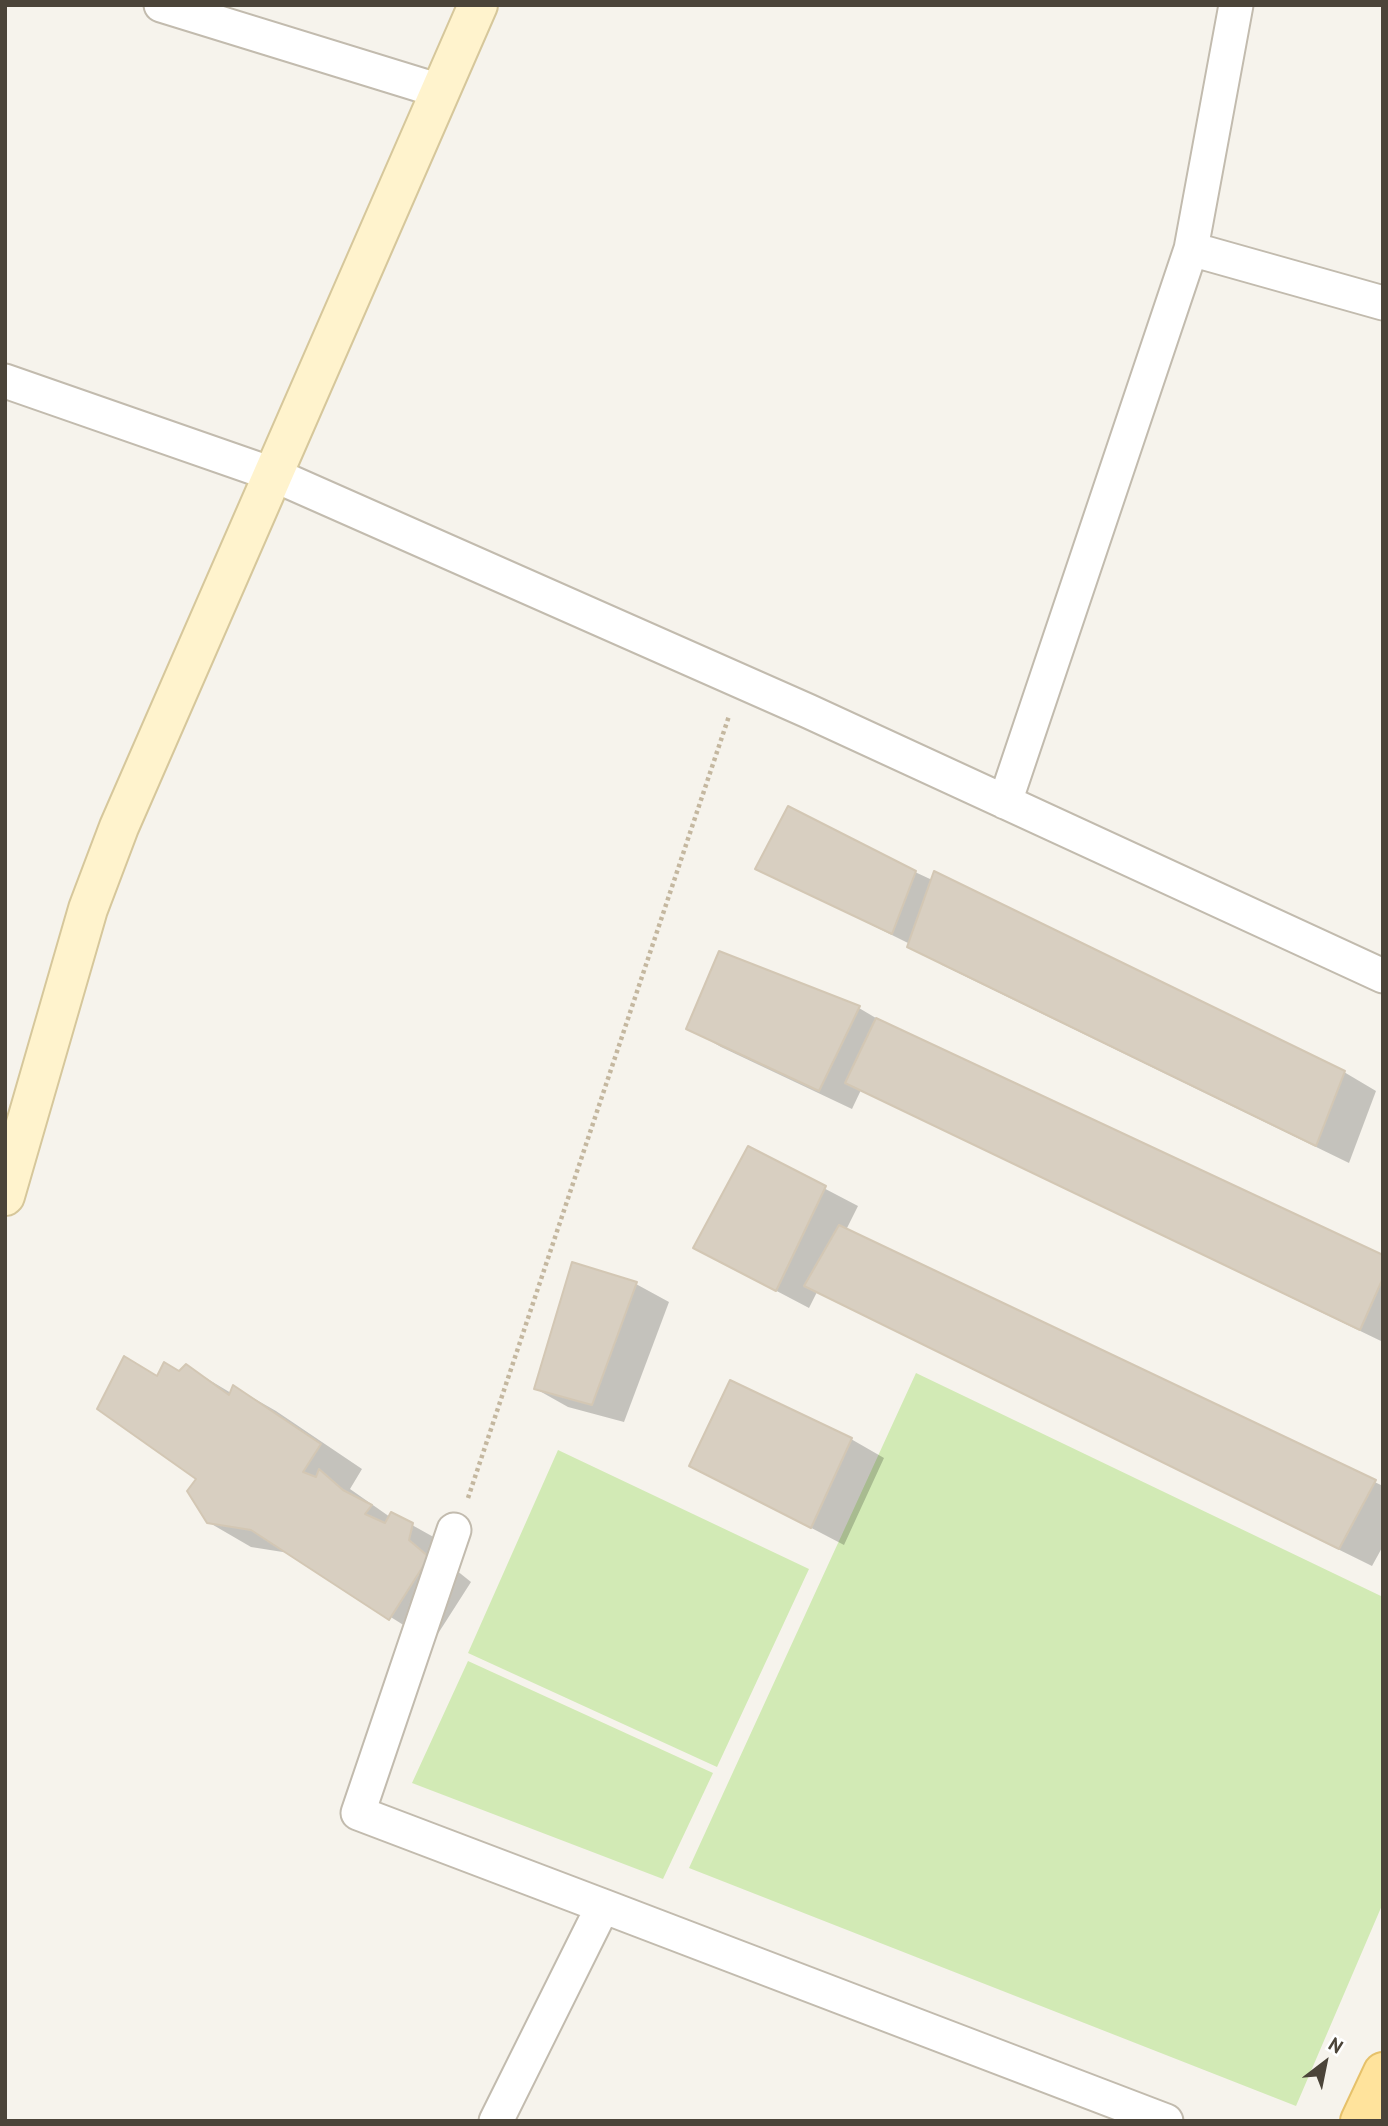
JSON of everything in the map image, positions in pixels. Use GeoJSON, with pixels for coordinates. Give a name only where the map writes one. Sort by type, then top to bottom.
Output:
{"type":"FeatureCollection","features":[{"type":"Feature","properties":{"kind":"main road"},"geometry":{"type":"LineString","coordinates":[[1360,2121],[1383,2072]]}},
{"type":"Feature","properties":{"kind":"street"},"geometry":{"type":"LineString","coordinates":[[161,5],[440,91]]}},
{"type":"Feature","properties":{"kind":"street"},"geometry":{"type":"LineString","coordinates":[[5,1196],[16,1109],[119,827],[478,5]]}},
{"type":"Feature","properties":{"kind":"street"},"geometry":{"type":"LineString","coordinates":[[1005,802],[1191,249],[1236,5]]}},
{"type":"Feature","properties":{"kind":"street"},"geometry":{"type":"LineString","coordinates":[[1191,249],[1383,303]]}},
{"type":"Feature","properties":{"kind":"street"},"geometry":{"type":"LineString","coordinates":[[5,381],[272,474],[741,681],[1383,976]]}},
{"type":"Feature","properties":{"kind":"street"},"geometry":{"type":"LineString","coordinates":[[454,1530],[358,1812],[1166,2121]]}},
{"type":"Feature","properties":{"kind":"street"},"geometry":{"type":"LineString","coordinates":[[496,2121],[603,1906]]}},
{"type":"Feature","properties":{"kind":"path"},"geometry":{"type":"LineString","coordinates":[[454,1530],[460,1522],[741,681]]}},
{"type":"Feature","properties":{"kind":"green space"},"geometry":{"type":"Polygon","coordinates":[[[916,1373],[1383,1597],[1383,1903],[1296,2106],[689,1868],[916,1373]]]}},
{"type":"Feature","properties":{"kind":"green space"},"geometry":{"type":"Polygon","coordinates":[[[558,1450],[809,1569],[717,1767],[468,1653],[558,1450]]]}},
{"type":"Feature","properties":{"kind":"green space"},"geometry":{"type":"Polygon","coordinates":[[[468,1661],[713,1773],[663,1879],[412,1783],[468,1661]]]}},
{"type":"Feature","properties":{"kind":"building"},"geometry":{"type":"Polygon","coordinates":[[[788,806],[916,871],[892,934],[755,869],[788,806]]]}},
{"type":"Feature","properties":{"kind":"building"},"geometry":{"type":"Polygon","coordinates":[[[934,871],[1345,1071],[1316,1146],[907,947],[934,871]]]}},
{"type":"Feature","properties":{"kind":"building"},"geometry":{"type":"Polygon","coordinates":[[[719,951],[860,1006],[819,1091],[686,1029],[719,951]]]}},
{"type":"Feature","properties":{"kind":"building"},"geometry":{"type":"Polygon","coordinates":[[[876,1018],[1383,1255],[1383,1278],[1360,1330],[845,1083],[876,1018]]]}},
{"type":"Feature","properties":{"kind":"building"},"geometry":{"type":"Polygon","coordinates":[[[748,1146],[826,1186],[776,1291],[693,1248],[748,1146]]]}},
{"type":"Feature","properties":{"kind":"building"},"geometry":{"type":"Polygon","coordinates":[[[839,1225],[1376,1480],[1339,1549],[804,1286],[839,1225]]]}},
{"type":"Feature","properties":{"kind":"building"},"geometry":{"type":"Polygon","coordinates":[[[572,1262],[637,1282],[592,1405],[534,1389],[572,1262]]]}},
{"type":"Feature","properties":{"kind":"building"},"geometry":{"type":"Polygon","coordinates":[[[124,1356],[157,1376],[164,1362],[179,1371],[186,1364],[229,1395],[233,1385],[321,1444],[303,1472],[316,1477],[319,1469],[343,1490],[372,1505],[365,1514],[385,1523],[391,1512],[413,1523],[409,1540],[429,1557],[389,1620],[251,1530],[207,1523],[187,1491],[196,1479],[97,1409],[124,1356]]]}},
{"type":"Feature","properties":{"kind":"building"},"geometry":{"type":"Polygon","coordinates":[[[730,1380],[852,1438],[811,1528],[689,1466],[730,1380]]]}}]}
